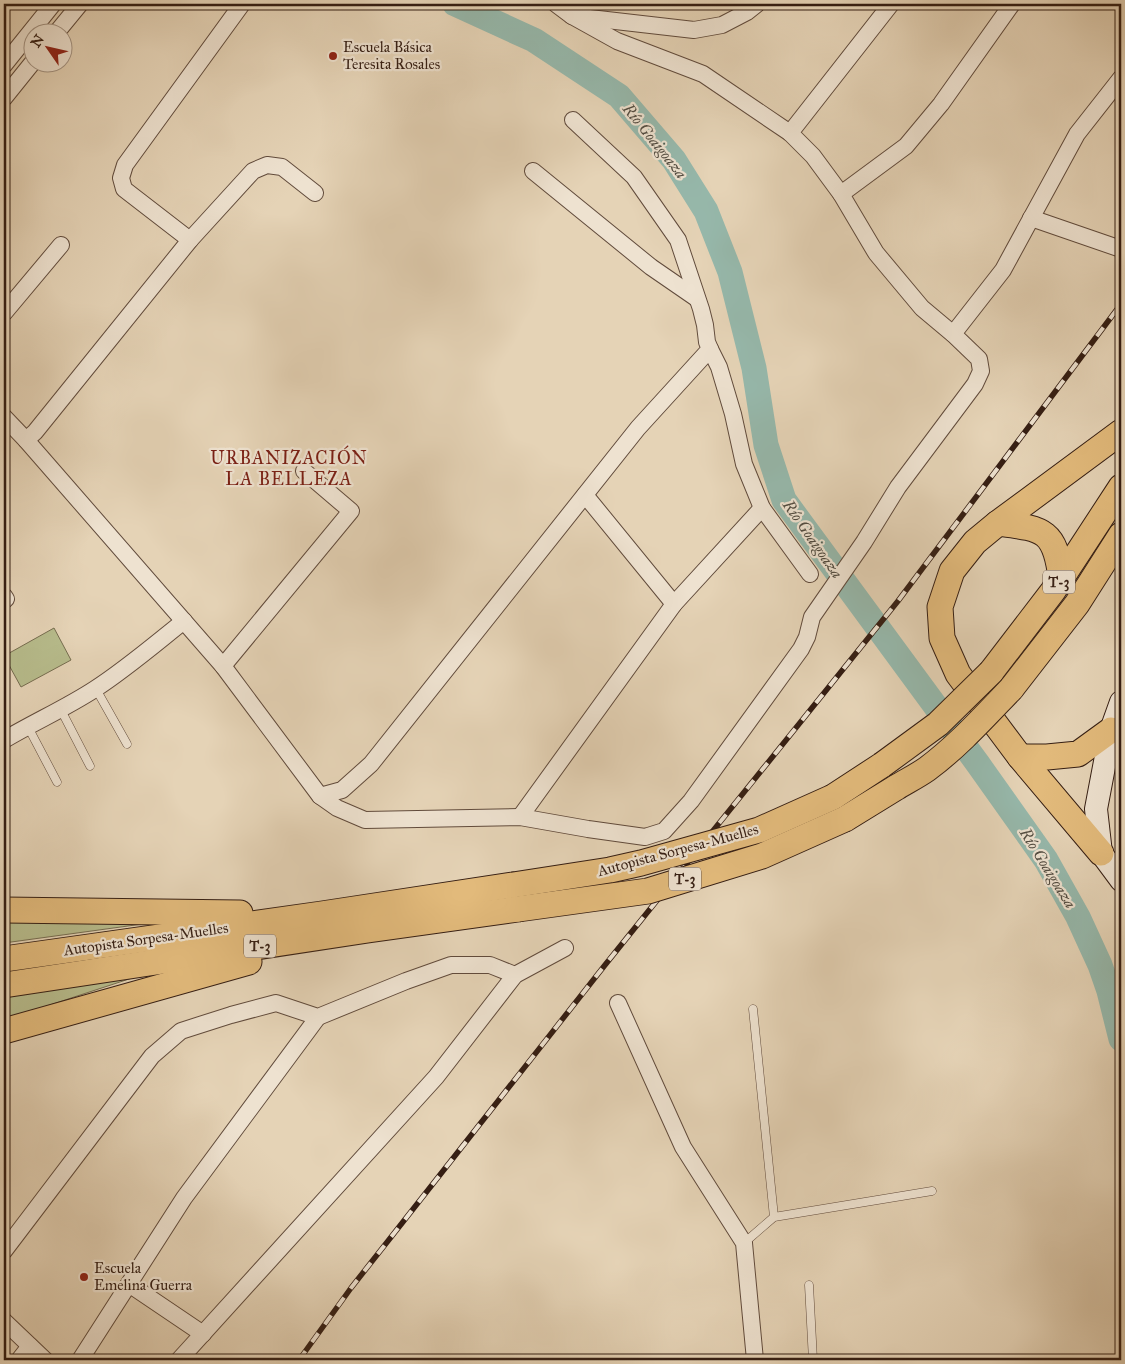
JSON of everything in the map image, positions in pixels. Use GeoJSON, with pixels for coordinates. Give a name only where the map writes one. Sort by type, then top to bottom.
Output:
{"type":"FeatureCollection","features":[{"type":"Feature","properties":{"kind":"main road"},"geometry":{"type":"LineString","coordinates":[[1121,432],[975,542],[952,571],[940,607],[942,638],[958,674],[1020,757],[1101,853],[1121,880]]}},
{"type":"Feature","properties":{"kind":"main road","name":"Autopista Sorpesa-Muelles"},"geometry":{"type":"LineString","coordinates":[[4,959],[322,914],[610,870],[759,830],[833,797],[882,765],[938,724],[991,672],[1054,591],[1121,487]]}},
{"type":"Feature","properties":{"kind":"main road"},"geometry":{"type":"LineString","coordinates":[[998,523],[1029,527],[1045,534],[1054,545],[1061,578]]}},
{"type":"Feature","properties":{"kind":"main road","name":"Autopista Sorpesa-Muelles"},"geometry":{"type":"LineString","coordinates":[[4,985],[368,930],[648,891],[762,856],[845,819],[926,769],[950,749],[1010,689],[1077,604],[1121,535]]}},
{"type":"Feature","properties":{"kind":"main road"},"geometry":{"type":"LineString","coordinates":[[1101,853],[1096,809],[1111,730],[1121,702]]}},
{"type":"Feature","properties":{"kind":"main road"},"geometry":{"type":"LineString","coordinates":[[1020,757],[1078,754],[1111,730]]}},
{"type":"Feature","properties":{"kind":"main road"},"geometry":{"type":"LineString","coordinates":[[4,910],[322,914]]}},
{"type":"Feature","properties":{"kind":"main road"},"geometry":{"type":"LineString","coordinates":[[4,1031],[191,977],[368,930]]}},
{"type":"Feature","properties":{"kind":"street"},"geometry":{"type":"LineString","coordinates":[[4,65],[53,4]]}},
{"type":"Feature","properties":{"kind":"street"},"geometry":{"type":"LineString","coordinates":[[65,22],[80,4]]}},
{"type":"Feature","properties":{"kind":"street"},"geometry":{"type":"LineString","coordinates":[[190,240],[124,189],[121,178],[125,165],[242,4]]}},
{"type":"Feature","properties":{"kind":"street"},"geometry":{"type":"LineString","coordinates":[[4,416],[223,666],[320,796],[338,808],[365,820],[520,817],[588,830],[645,837],[664,831],[691,801],[801,649],[807,637],[812,617],[864,542],[898,487],[975,384],[981,371],[979,359],[922,308],[876,253],[841,194],[813,156],[790,133],[703,74],[618,41],[572,16],[556,4]]}},
{"type":"Feature","properties":{"kind":"street"},"geometry":{"type":"LineString","coordinates":[[572,16],[694,30],[722,25],[747,12],[757,4]]}},
{"type":"Feature","properties":{"kind":"street"},"geometry":{"type":"LineString","coordinates":[[790,133],[891,4]]}},
{"type":"Feature","properties":{"kind":"street"},"geometry":{"type":"LineString","coordinates":[[841,194],[906,146],[941,104],[1012,4]]}},
{"type":"Feature","properties":{"kind":"street"},"geometry":{"type":"LineString","coordinates":[[4,98],[24,72]]}},
{"type":"Feature","properties":{"kind":"street"},"geometry":{"type":"LineString","coordinates":[[953,334],[1003,270],[1077,134],[1121,78]]}},
{"type":"Feature","properties":{"kind":"street"},"geometry":{"type":"LineString","coordinates":[[573,120],[634,177],[678,240],[701,310],[707,342],[719,367],[733,414],[744,464],[762,508],[810,574]]}},
{"type":"Feature","properties":{"kind":"street"},"geometry":{"type":"LineString","coordinates":[[26,440],[35,432],[190,240],[252,171],[267,165],[282,167],[315,194]]}},
{"type":"Feature","properties":{"kind":"street"},"geometry":{"type":"LineString","coordinates":[[533,171],[651,267],[696,298]]}},
{"type":"Feature","properties":{"kind":"street"},"geometry":{"type":"LineString","coordinates":[[1031,218],[1121,249]]}},
{"type":"Feature","properties":{"kind":"street"},"geometry":{"type":"LineString","coordinates":[[4,313],[61,245]]}},
{"type":"Feature","properties":{"kind":"street"},"geometry":{"type":"LineString","coordinates":[[320,796],[342,790],[371,764],[638,428],[710,348]]}},
{"type":"Feature","properties":{"kind":"street"},"geometry":{"type":"LineString","coordinates":[[223,666],[351,511],[304,471]]}},
{"type":"Feature","properties":{"kind":"street"},"geometry":{"type":"LineString","coordinates":[[585,495],[674,604]]}},
{"type":"Feature","properties":{"kind":"street"},"geometry":{"type":"LineString","coordinates":[[520,817],[674,604],[762,508]]}},
{"type":"Feature","properties":{"kind":"street"},"geometry":{"type":"LineString","coordinates":[[4,740],[96,689],[184,621]]}},
{"type":"Feature","properties":{"kind":"street"},"geometry":{"type":"LineString","coordinates":[[179,1360],[436,1078],[515,975],[565,948]]}},
{"type":"Feature","properties":{"kind":"street"},"geometry":{"type":"LineString","coordinates":[[80,1360],[184,1198],[318,1016],[450,965],[490,965],[515,975]]}},
{"type":"Feature","properties":{"kind":"street"},"geometry":{"type":"LineString","coordinates":[[4,1251],[152,1056],[181,1030],[231,1014],[276,1003],[318,1016]]}},
{"type":"Feature","properties":{"kind":"street"},"geometry":{"type":"LineString","coordinates":[[618,1003],[683,1147],[744,1243],[755,1360]]}},
{"type":"Feature","properties":{"kind":"street"},"geometry":{"type":"LineString","coordinates":[[129,1284],[203,1334]]}},
{"type":"Feature","properties":{"kind":"street"},"geometry":{"type":"LineString","coordinates":[[4,1321],[45,1360]]}},
{"type":"Feature","properties":{"kind":"street"},"geometry":{"type":"LineString","coordinates":[[18,1360],[30,1346]]}},
{"type":"Feature","properties":{"kind":"lane"},"geometry":{"type":"LineString","coordinates":[[96,689],[127,744]]}},
{"type":"Feature","properties":{"kind":"lane"},"geometry":{"type":"LineString","coordinates":[[61,710],[90,766]]}},
{"type":"Feature","properties":{"kind":"lane"},"geometry":{"type":"LineString","coordinates":[[28,725],[57,782]]}},
{"type":"Feature","properties":{"kind":"lane"},"geometry":{"type":"LineString","coordinates":[[753,1009],[774,1217]]}},
{"type":"Feature","properties":{"kind":"lane"},"geometry":{"type":"LineString","coordinates":[[744,1243],[774,1217],[932,1191]]}},
{"type":"Feature","properties":{"kind":"lane"},"geometry":{"type":"LineString","coordinates":[[810,1286],[813,1360]]}},
{"type":"Feature","properties":{"kind":"green space"},"geometry":{"type":"Polygon","coordinates":[[[54,628],[71,660],[21,687],[4,656],[54,628]]]}},
{"type":"Feature","properties":{"kind":"green space"},"geometry":{"type":"Polygon","coordinates":[[[4,911],[179,919],[4,943],[4,911]]]}},
{"type":"Feature","properties":{"kind":"green space"},"geometry":{"type":"Polygon","coordinates":[[[187,960],[4,1020],[4,992],[187,960]]]}},
{"type":"Feature","properties":{"kind":"waterway","name":"Río Goaigoaza"},"geometry":{"type":"LineString","coordinates":[[455,4],[534,40],[619,96],[674,160],[706,211],[730,272],[754,368],[766,445],[784,500],[978,764],[1046,860],[1078,917],[1100,965],[1109,991],[1121,1039]]}},
{"type":"Feature","properties":{"kind":"railway"},"geometry":{"type":"LineString","coordinates":[[299,1360],[351,1288],[605,965],[898,601],[1121,304]]}},
{"type":"Feature","properties":{"kind":"place","name":"Escuela Básica Teresita Rosales"},"geometry":{"type":"Point","coordinates":[333,56]}},
{"type":"Feature","properties":{"kind":"place","name":"Escuela Emelina Guerra"},"geometry":{"type":"Point","coordinates":[84,1277]}},
{"type":"Feature","properties":{"kind":"district","name":"URBANIZACIÓN LA BELLEZA"},"geometry":{"type":"Point","coordinates":[289,468]}}]}
